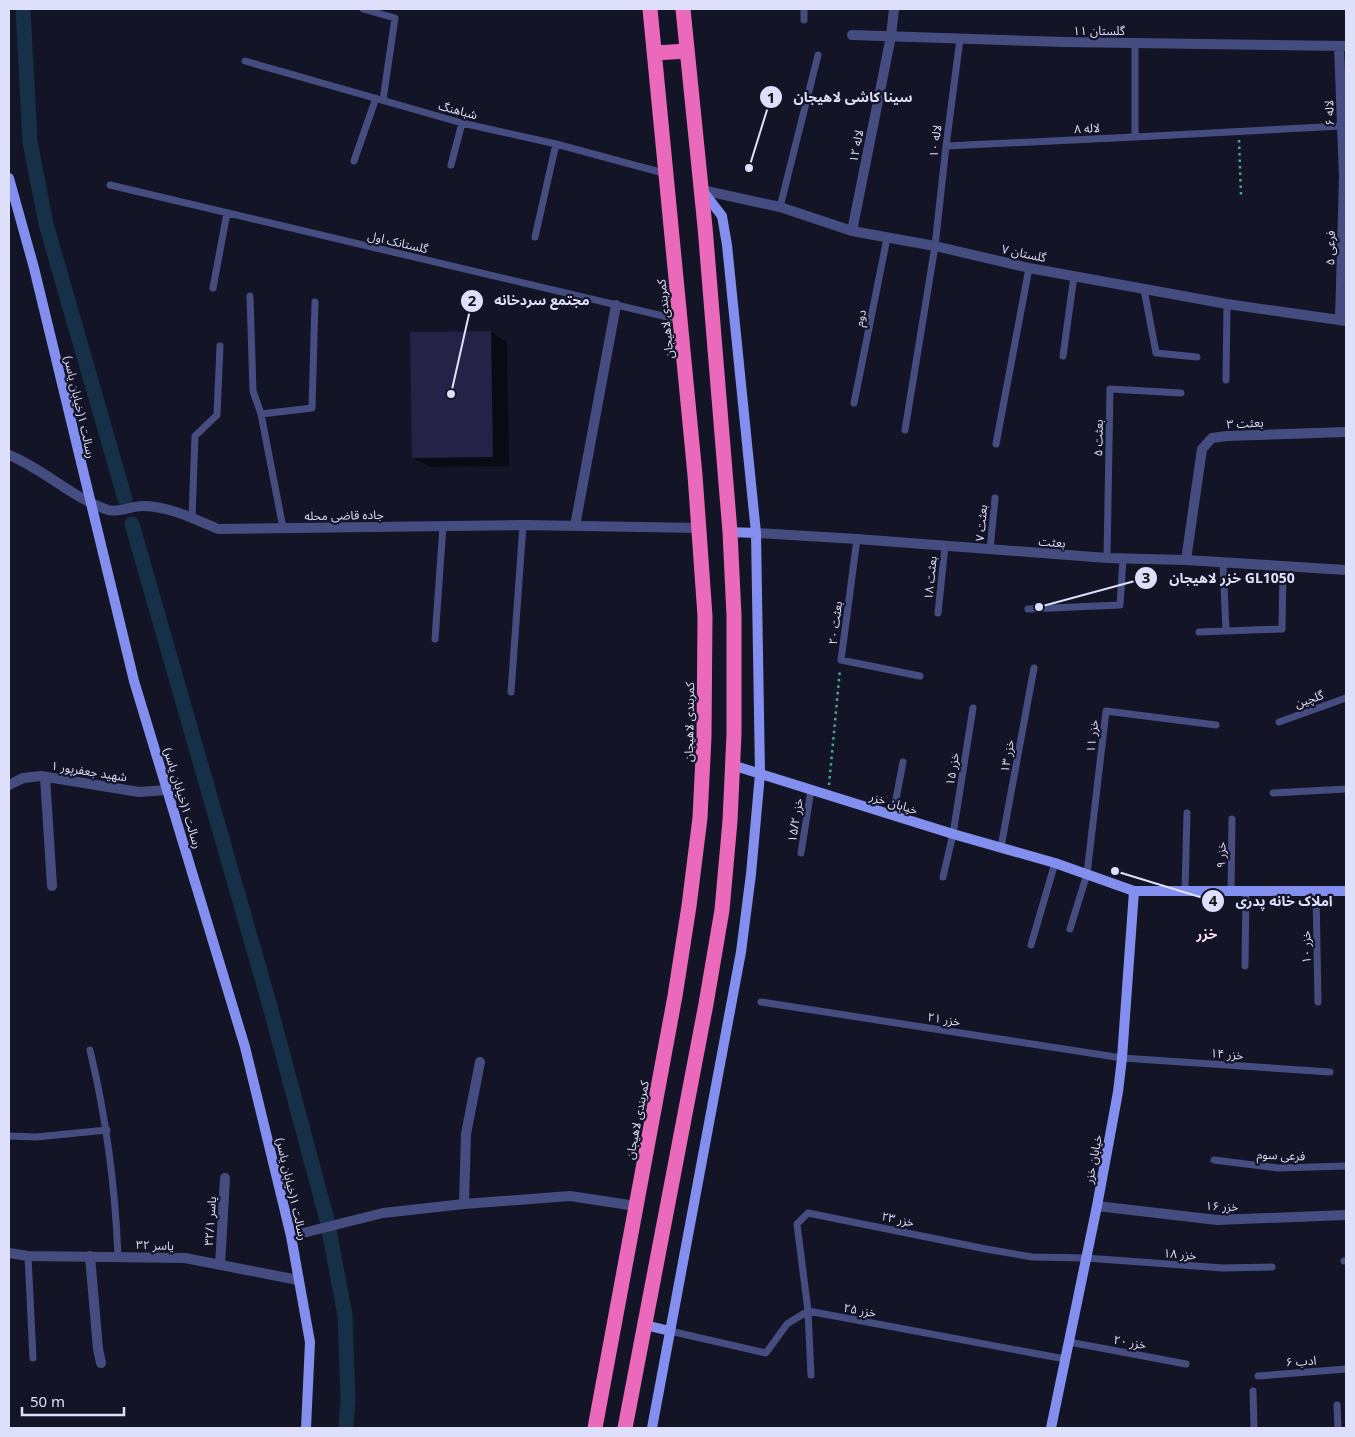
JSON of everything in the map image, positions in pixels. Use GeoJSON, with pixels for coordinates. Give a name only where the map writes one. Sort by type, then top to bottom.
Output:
{"type":"FeatureCollection","features":[{"type":"Feature","properties":{"kind":"highway","name":"کمربندی لاهیجان"},"geometry":{"type":"LineString","coordinates":[[595,1428],[675,996],[700,818],[704,738],[705,616],[699,528],[650,9]]}},
{"type":"Feature","properties":{"kind":"highway"},"geometry":{"type":"LineString","coordinates":[[625,1428],[706,1004],[722,910],[730,821],[734,616],[730,532],[702,190],[683,9]]}},
{"type":"Feature","properties":{"kind":"highway"},"geometry":{"type":"LineString","coordinates":[[655,53],[687,51]]}},
{"type":"Feature","properties":{"kind":"street","name":"لاله ۱۲"},"geometry":{"type":"LineString","coordinates":[[852,231],[891,36],[894,9]]}},
{"type":"Feature","properties":{"kind":"street","name":"گلستان ۱۱"},"geometry":{"type":"LineString","coordinates":[[852,35],[1065,42],[1343,46]]}},
{"type":"Feature","properties":{"kind":"street","name":"لاله ۶"},"geometry":{"type":"LineString","coordinates":[[1343,46],[1342,126],[1345,177]]}},
{"type":"Feature","properties":{"kind":"street","name":"فرعی ۵"},"geometry":{"type":"LineString","coordinates":[[1343,321],[1345,177]]}},
{"type":"Feature","properties":{"kind":"street","name":"رسالت ۱(خیابان یاسر)"},"geometry":{"type":"LineString","coordinates":[[10,184],[34,268],[134,681],[245,1047],[290,1236],[310,1342],[306,1428]]}},
{"type":"Feature","properties":{"kind":"street","name":"گلستان ۷"},"geometry":{"type":"LineString","coordinates":[[702,190],[780,207],[852,231],[935,246],[1029,268],[1227,304],[1343,321]]}},
{"type":"Feature","properties":{"kind":"street"},"geometry":{"type":"LineString","coordinates":[[652,1428],[742,952],[752,874],[760,774],[756,533],[727,245],[722,216],[702,190]]}},
{"type":"Feature","properties":{"kind":"street"},"geometry":{"type":"LineString","coordinates":[[575,526],[616,305]]}},
{"type":"Feature","properties":{"kind":"street","name":"بعثت ۳"},"geometry":{"type":"LineString","coordinates":[[1186,560],[1202,449],[1212,438],[1346,432]]}},
{"type":"Feature","properties":{"kind":"street","name":"جاده قاضی محله"},"geometry":{"type":"LineString","coordinates":[[9,454],[26,462],[90,504],[112,511],[142,506],[174,510],[218,529],[523,525],[699,528]]}},
{"type":"Feature","properties":{"kind":"street"},"geometry":{"type":"LineString","coordinates":[[730,532],[756,533]]}},
{"type":"Feature","properties":{"kind":"street","name":"بعثت"},"geometry":{"type":"LineString","coordinates":[[756,533],[1107,558],[1186,560],[1346,570]]}},
{"type":"Feature","properties":{"kind":"street","name":"خیابان خزر"},"geometry":{"type":"LineString","coordinates":[[732,765],[893,816],[1055,863],[1134,891],[1346,891]]}},
{"type":"Feature","properties":{"kind":"street"},"geometry":{"type":"LineString","coordinates":[[45,777],[52,886]]}},
{"type":"Feature","properties":{"kind":"street","name":"شهید جعفرپور ۱"},"geometry":{"type":"LineString","coordinates":[[9,785],[24,778],[45,777],[139,792],[167,790]]}},
{"type":"Feature","properties":{"kind":"street","name":"خیابان خزر"},"geometry":{"type":"LineString","coordinates":[[1051,1428],[1097,1206],[1118,1092],[1134,891]]}},
{"type":"Feature","properties":{"kind":"street"},"geometry":{"type":"LineString","coordinates":[[464,1204],[466,1134],[480,1062]]}},
{"type":"Feature","properties":{"kind":"street","name":"یاسر ۳۲/۱"},"geometry":{"type":"LineString","coordinates":[[220,1265],[225,1178]]}},
{"type":"Feature","properties":{"kind":"street"},"geometry":{"type":"LineString","coordinates":[[290,1236],[383,1213],[464,1204],[570,1196],[636,1206]]}},
{"type":"Feature","properties":{"kind":"street","name":"خزر ۱۶"},"geometry":{"type":"LineString","coordinates":[[1097,1206],[1217,1220],[1346,1215]]}},
{"type":"Feature","properties":{"kind":"street","name":"یاسر ۳۲"},"geometry":{"type":"LineString","coordinates":[[9,1253],[28,1256],[185,1258],[298,1280]]}},
{"type":"Feature","properties":{"kind":"street"},"geometry":{"type":"LineString","coordinates":[[90,1256],[98,1348],[102,1363]]}},
{"type":"Feature","properties":{"kind":"street"},"geometry":{"type":"LineString","coordinates":[[644,1325],[670,1331]]}},
{"type":"Feature","properties":{"kind":"lane"},"geometry":{"type":"LineString","coordinates":[[354,161],[380,99],[395,18],[363,9]]}},
{"type":"Feature","properties":{"kind":"lane"},"geometry":{"type":"LineString","coordinates":[[804,9],[804,20]]}},
{"type":"Feature","properties":{"kind":"lane","name":"لاله ۱۰"},"geometry":{"type":"LineString","coordinates":[[905,430],[935,246],[960,38]]}},
{"type":"Feature","properties":{"kind":"lane"},"geometry":{"type":"LineString","coordinates":[[1135,43],[1135,136]]}},
{"type":"Feature","properties":{"kind":"lane"},"geometry":{"type":"LineString","coordinates":[[780,207],[818,56]]}},
{"type":"Feature","properties":{"kind":"lane","name":"شباهنگ"},"geometry":{"type":"LineString","coordinates":[[244,61],[462,123],[556,144],[667,174]]}},
{"type":"Feature","properties":{"kind":"lane"},"geometry":{"type":"LineString","coordinates":[[451,165],[462,123]]}},
{"type":"Feature","properties":{"kind":"lane","name":"لاله ۸"},"geometry":{"type":"LineString","coordinates":[[946,146],[1342,126]]}},
{"type":"Feature","properties":{"kind":"lane"},"geometry":{"type":"LineString","coordinates":[[535,237],[556,144]]}},
{"type":"Feature","properties":{"kind":"lane","name":"گلستانک اول"},"geometry":{"type":"LineString","coordinates":[[110,185],[680,320]]}},
{"type":"Feature","properties":{"kind":"lane"},"geometry":{"type":"LineString","coordinates":[[213,288],[226,213]]}},
{"type":"Feature","properties":{"kind":"lane","name":"دوم"},"geometry":{"type":"LineString","coordinates":[[854,402],[888,238]]}},
{"type":"Feature","properties":{"kind":"lane"},"geometry":{"type":"LineString","coordinates":[[996,444],[1029,268]]}},
{"type":"Feature","properties":{"kind":"lane"},"geometry":{"type":"LineString","coordinates":[[1063,356],[1074,276]]}},
{"type":"Feature","properties":{"kind":"lane"},"geometry":{"type":"LineString","coordinates":[[1144,289],[1156,353],[1197,357]]}},
{"type":"Feature","properties":{"kind":"lane"},"geometry":{"type":"LineString","coordinates":[[250,296],[252,391],[261,414],[284,528]]}},
{"type":"Feature","properties":{"kind":"lane"},"geometry":{"type":"LineString","coordinates":[[261,414],[312,408],[315,302]]}},
{"type":"Feature","properties":{"kind":"lane"},"geometry":{"type":"LineString","coordinates":[[1226,380],[1227,304]]}},
{"type":"Feature","properties":{"kind":"lane"},"geometry":{"type":"LineString","coordinates":[[192,518],[195,436],[217,415],[220,346]]}},
{"type":"Feature","properties":{"kind":"lane","name":"بعثت ۵"},"geometry":{"type":"LineString","coordinates":[[1107,558],[1110,389],[1181,392]]}},
{"type":"Feature","properties":{"kind":"lane","name":"بعثت ۷"},"geometry":{"type":"LineString","coordinates":[[990,550],[995,498]]}},
{"type":"Feature","properties":{"kind":"lane"},"geometry":{"type":"LineString","coordinates":[[511,692],[523,525]]}},
{"type":"Feature","properties":{"kind":"lane"},"geometry":{"type":"LineString","coordinates":[[435,638],[443,526]]}},
{"type":"Feature","properties":{"kind":"lane","name":"بعثت ۲۰"},"geometry":{"type":"LineString","coordinates":[[857,539],[841,660],[920,676]]}},
{"type":"Feature","properties":{"kind":"lane","name":"بعثت ۱۸"},"geometry":{"type":"LineString","coordinates":[[938,613],[945,546]]}},
{"type":"Feature","properties":{"kind":"lane"},"geometry":{"type":"LineString","coordinates":[[1028,609],[1120,605],[1123,559]]}},
{"type":"Feature","properties":{"kind":"lane"},"geometry":{"type":"LineString","coordinates":[[1223,563],[1226,631]]}},
{"type":"Feature","properties":{"kind":"lane"},"geometry":{"type":"LineString","coordinates":[[1198,632],[1282,629],[1282,566]]}},
{"type":"Feature","properties":{"kind":"lane","name":"خزر ۱۳"},"geometry":{"type":"LineString","coordinates":[[1001,847],[1034,668]]}},
{"type":"Feature","properties":{"kind":"lane","name":"گلچین"},"geometry":{"type":"LineString","coordinates":[[1279,722],[1346,698]]}},
{"type":"Feature","properties":{"kind":"lane","name":"خزر ۱۵"},"geometry":{"type":"LineString","coordinates":[[943,877],[953,834],[973,708]]}},
{"type":"Feature","properties":{"kind":"lane","name":"خزر ۱۱"},"geometry":{"type":"LineString","coordinates":[[1087,874],[1106,711],[1216,725]]}},
{"type":"Feature","properties":{"kind":"lane"},"geometry":{"type":"LineString","coordinates":[[893,816],[903,762]]}},
{"type":"Feature","properties":{"kind":"lane"},"geometry":{"type":"LineString","coordinates":[[1273,793],[1346,788]]}},
{"type":"Feature","properties":{"kind":"lane","name":"خزر ۱۵/۲"},"geometry":{"type":"LineString","coordinates":[[801,853],[811,790]]}},
{"type":"Feature","properties":{"kind":"lane"},"geometry":{"type":"LineString","coordinates":[[1185,891],[1187,813]]}},
{"type":"Feature","properties":{"kind":"lane","name":"خزر ۹"},"geometry":{"type":"LineString","coordinates":[[1231,891],[1232,819]]}},
{"type":"Feature","properties":{"kind":"lane"},"geometry":{"type":"LineString","coordinates":[[1031,945],[1055,863]]}},
{"type":"Feature","properties":{"kind":"lane"},"geometry":{"type":"LineString","coordinates":[[1070,930],[1087,874]]}},
{"type":"Feature","properties":{"kind":"lane"},"geometry":{"type":"LineString","coordinates":[[1245,966],[1246,891]]}},
{"type":"Feature","properties":{"kind":"lane","name":"خزر ۱۰"},"geometry":{"type":"LineString","coordinates":[[1316,891],[1318,1002]]}},
{"type":"Feature","properties":{"kind":"lane","name":"خزر ۲۱"},"geometry":{"type":"LineString","coordinates":[[761,1002],[1122,1058]]}},
{"type":"Feature","properties":{"kind":"lane"},"geometry":{"type":"LineString","coordinates":[[90,1050],[102,1098],[107,1130],[116,1201],[118,1256]]}},
{"type":"Feature","properties":{"kind":"lane","name":"خزر ۱۴"},"geometry":{"type":"LineString","coordinates":[[1122,1058],[1330,1072]]}},
{"type":"Feature","properties":{"kind":"lane"},"geometry":{"type":"LineString","coordinates":[[9,1136],[36,1136],[107,1130]]}},
{"type":"Feature","properties":{"kind":"lane","name":"فرعی سوم"},"geometry":{"type":"LineString","coordinates":[[1214,1160],[1278,1168],[1346,1166]]}},
{"type":"Feature","properties":{"kind":"lane","name":"خزر ۲۳"},"geometry":{"type":"LineString","coordinates":[[808,1311],[797,1224],[808,1213],[1032,1257],[1086,1258]]}},
{"type":"Feature","properties":{"kind":"lane"},"geometry":{"type":"LineString","coordinates":[[28,1256],[33,1358]]}},
{"type":"Feature","properties":{"kind":"lane","name":"خزر ۱۸"},"geometry":{"type":"LineString","coordinates":[[1086,1258],[1223,1268],[1272,1266]]}},
{"type":"Feature","properties":{"kind":"lane"},"geometry":{"type":"LineString","coordinates":[[670,1331],[766,1353],[787,1324],[808,1311],[811,1375]]}},
{"type":"Feature","properties":{"kind":"lane","name":"خزر ۲۵"},"geometry":{"type":"LineString","coordinates":[[808,1311],[1065,1359]]}},
{"type":"Feature","properties":{"kind":"lane","name":"خزر ۲۰"},"geometry":{"type":"LineString","coordinates":[[1069,1342],[1186,1364]]}},
{"type":"Feature","properties":{"kind":"lane","name":"ادب ۶"},"geometry":{"type":"LineString","coordinates":[[1258,1376],[1346,1370]]}},
{"type":"Feature","properties":{"kind":"lane"},"geometry":{"type":"LineString","coordinates":[[1253,1391],[1254,1428]]}},
{"type":"Feature","properties":{"kind":"lane"},"geometry":{"type":"LineString","coordinates":[[1337,1405],[1338,1428]]}},
{"type":"Feature","properties":{"kind":"path"},"geometry":{"type":"LineString","coordinates":[[1239,131],[1241,195]]}},
{"type":"Feature","properties":{"kind":"path"},"geometry":{"type":"LineString","coordinates":[[828,795],[841,660]]}},
{"type":"Feature","properties":{"kind":"building"},"geometry":{"type":"Polygon","coordinates":[[[491,331],[493,457],[412,458],[410,332],[491,331]]]}},
{"type":"Feature","properties":{"kind":"waterway"},"geometry":{"type":"LineString","coordinates":[[23,9],[30,142],[46,224],[125,499]]}},
{"type":"Feature","properties":{"kind":"waterway"},"geometry":{"type":"LineString","coordinates":[[132,524],[269,1003],[327,1220],[345,1315],[348,1399],[346,1428]]}},
{"type":"Feature","properties":{"kind":"place","name":"سینا کاشی لاهیجان"},"geometry":{"type":"Point","coordinates":[749,168]}},
{"type":"Feature","properties":{"kind":"place","name":"مجتمع سردخانه"},"geometry":{"type":"Point","coordinates":[451,394]}},
{"type":"Feature","properties":{"kind":"place","name":"خزر لاهیجان GL1050"},"geometry":{"type":"Point","coordinates":[1039,607]}},
{"type":"Feature","properties":{"kind":"place","name":"املاک خانه پدری"},"geometry":{"type":"Point","coordinates":[1115,871]}},
{"type":"Feature","properties":{"kind":"district","name":"خزر"},"geometry":{"type":"Point","coordinates":[1207,933]}}]}
